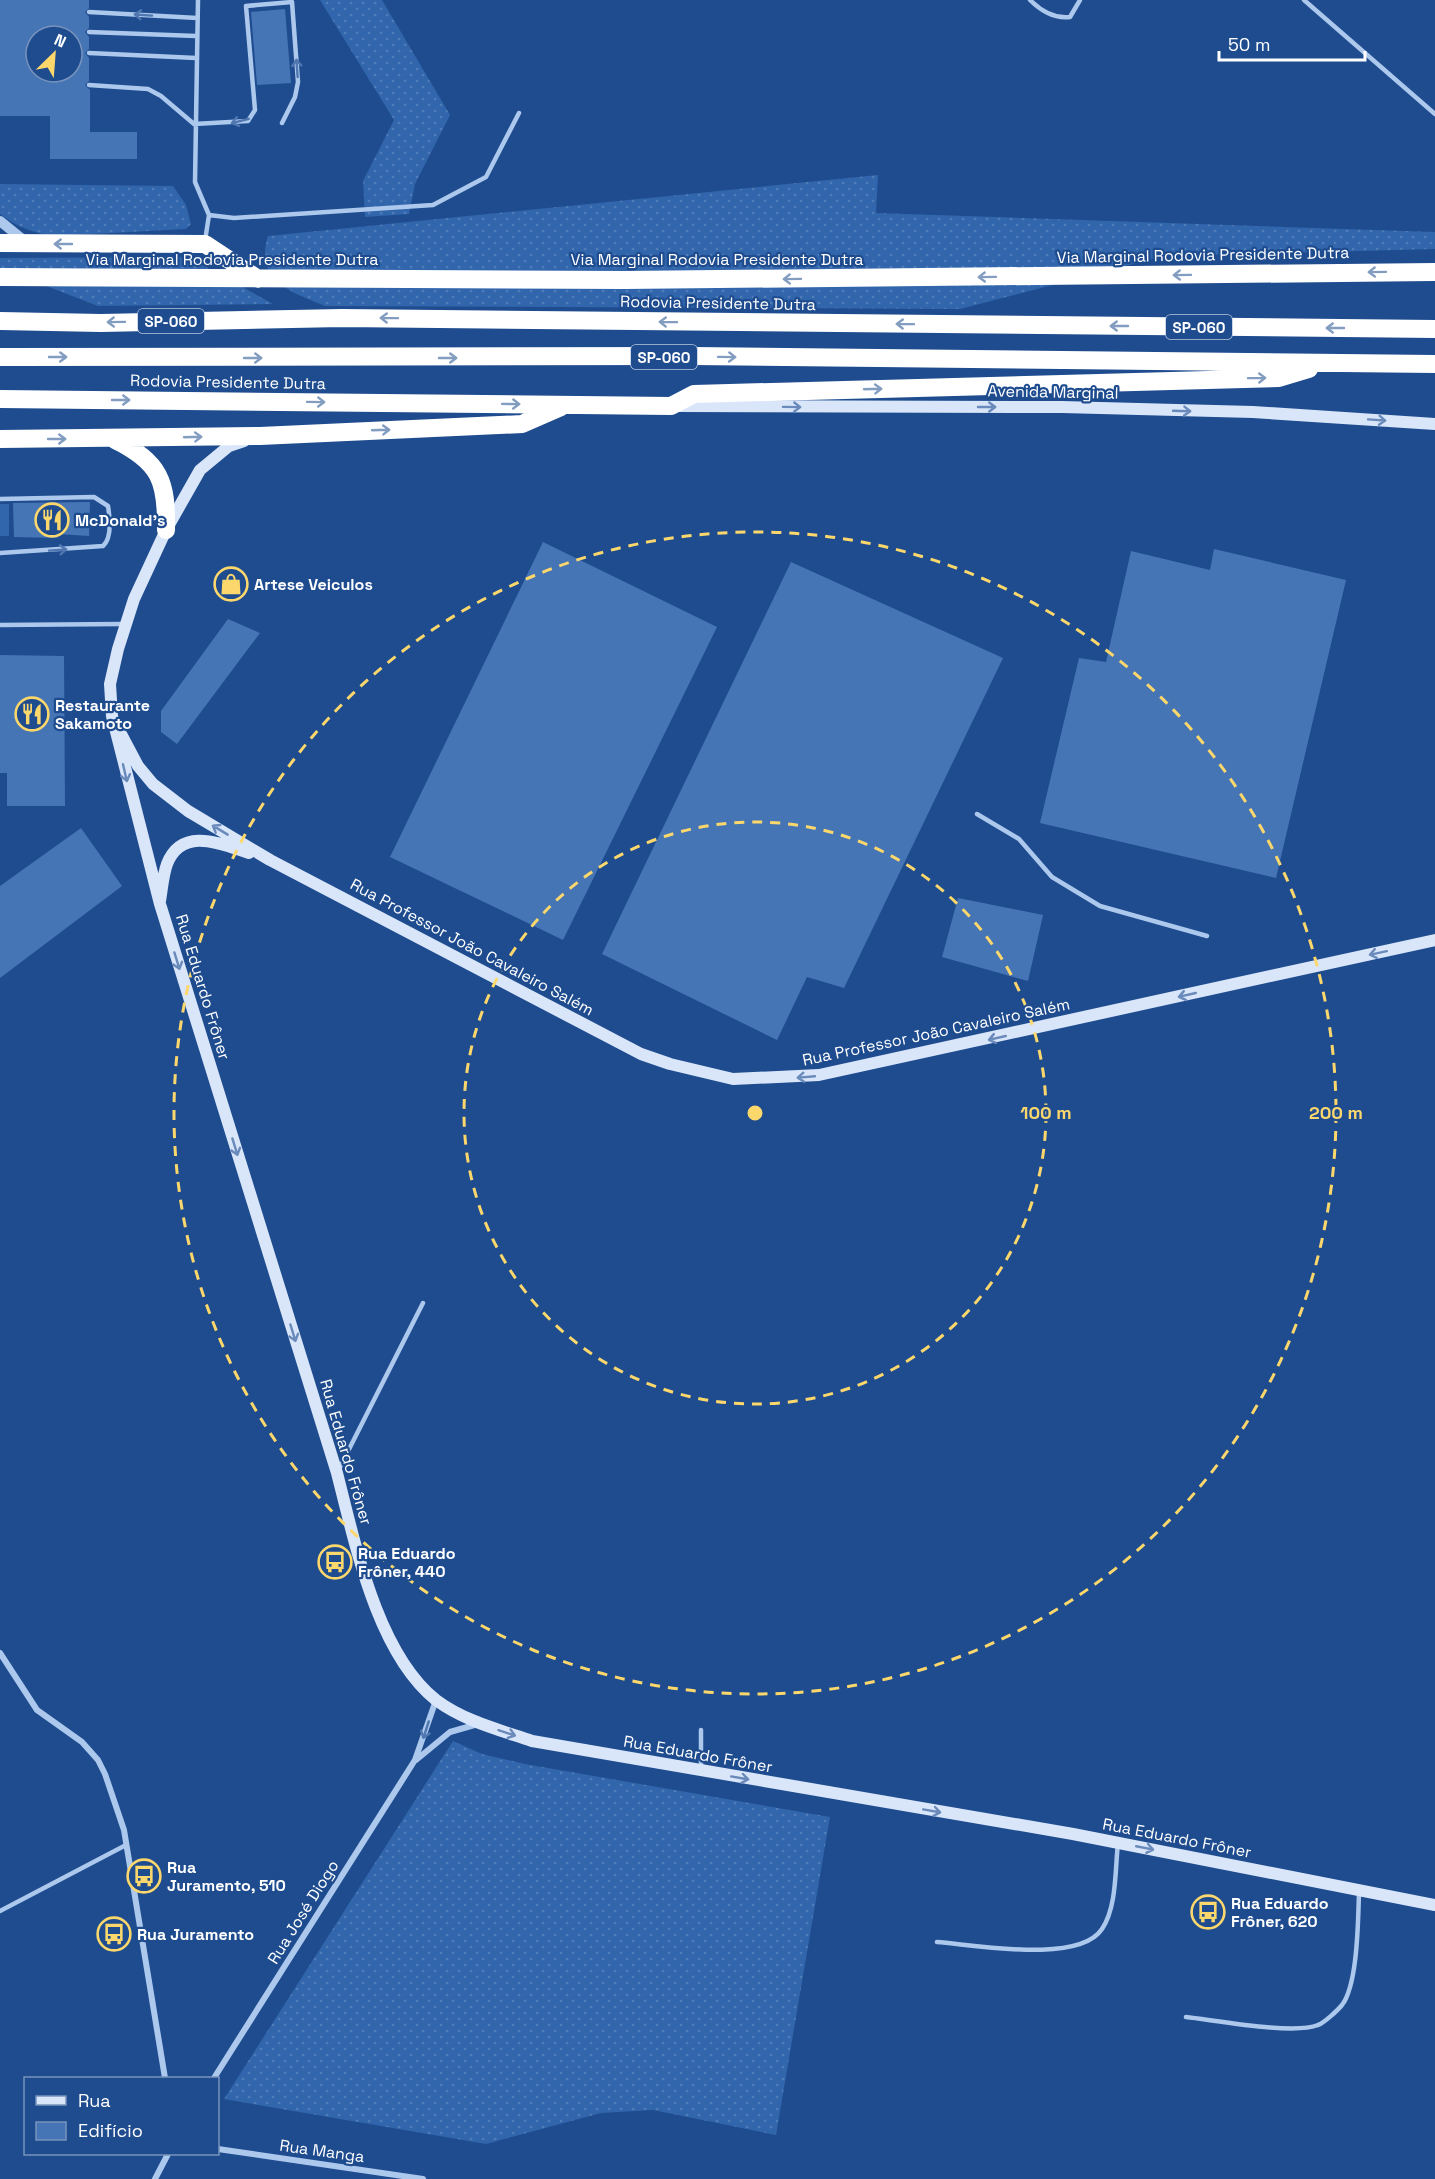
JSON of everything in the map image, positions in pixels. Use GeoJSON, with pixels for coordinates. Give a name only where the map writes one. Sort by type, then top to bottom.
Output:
{"type":"FeatureCollection","features":[{"type":"Feature","properties":{"kind":"highway"},"geometry":{"type":"LineString","coordinates":[[0,243],[205,244],[258,279]]}},
{"type":"Feature","properties":{"kind":"highway","name":"Via Marginal Rodovia Presidente Dutra"},"geometry":{"type":"LineString","coordinates":[[0,277],[636,280],[1435,272]]}},
{"type":"Feature","properties":{"kind":"highway","name":"Rodovia Presidente Dutra"},"geometry":{"type":"LineString","coordinates":[[0,321],[101,323],[342,318],[1435,329]]}},
{"type":"Feature","properties":{"kind":"highway","name":"Rodovia Presidente Dutra"},"geometry":{"type":"LineString","coordinates":[[0,357],[692,356],[1435,364]]}},
{"type":"Feature","properties":{"kind":"highway"},"geometry":{"type":"LineString","coordinates":[[671,406],[694,394],[1280,378],[1328,363]]}},
{"type":"Feature","properties":{"kind":"highway","name":"Rodovia Presidente Dutra"},"geometry":{"type":"LineString","coordinates":[[0,399],[671,406]]}},
{"type":"Feature","properties":{"kind":"highway"},"geometry":{"type":"LineString","coordinates":[[0,439],[113,440],[260,436],[522,424],[567,405]]}},
{"type":"Feature","properties":{"kind":"highway"},"geometry":{"type":"LineString","coordinates":[[113,440],[141,455],[158,471],[166,500],[166,530]]}},
{"type":"Feature","properties":{"kind":"main road","name":"Avenida Marginal"},"geometry":{"type":"LineString","coordinates":[[671,406],[1062,407],[1253,412],[1435,424]]}},
{"type":"Feature","properties":{"kind":"main road","name":"Rua Eduardo Frôner"},"geometry":{"type":"LineString","coordinates":[[260,436],[229,446],[213,457],[200,470],[166,530],[126,624],[110,684],[112,716],[160,904],[337,1473],[355,1543],[382,1623],[392,1645],[409,1670],[436,1699],[478,1724],[532,1741],[1118,1843],[1435,1905]]}},
{"type":"Feature","properties":{"kind":"main road","name":"Rua Professor João Cavaleiro Salém"},"geometry":{"type":"LineString","coordinates":[[112,716],[138,766],[153,784],[188,811],[270,860],[641,1054],[670,1064],[733,1079],[819,1076],[1435,940]]}},
{"type":"Feature","properties":{"kind":"main road","name":"Rua Professor João Cavaleiro Salém"},"geometry":{"type":"LineString","coordinates":[[160,904],[167,863],[177,848],[189,841],[202,839],[270,860]]}},
{"type":"Feature","properties":{"kind":"street"},"geometry":{"type":"LineString","coordinates":[[0,221],[27,243]]}},
{"type":"Feature","properties":{"kind":"street"},"geometry":{"type":"LineString","coordinates":[[0,1653],[38,1710],[82,1742],[98,1760],[123,1830],[165,2077]]}},
{"type":"Feature","properties":{"kind":"street","name":"Rua José Diogo"},"geometry":{"type":"LineString","coordinates":[[215,2077],[415,1760],[436,1699]]}},
{"type":"Feature","properties":{"kind":"street","name":"Rua José Diogo"},"geometry":{"type":"LineString","coordinates":[[415,1760],[450,1732],[478,1724]]}},
{"type":"Feature","properties":{"kind":"street","name":"Rua Manga"},"geometry":{"type":"LineString","coordinates":[[219,2149],[423,2179]]}},
{"type":"Feature","properties":{"kind":"street"},"geometry":{"type":"LineString","coordinates":[[154,2179],[167,2155]]}},
{"type":"Feature","properties":{"kind":"lane"},"geometry":{"type":"LineString","coordinates":[[198,0],[194,124],[195,182],[209,215],[205,244]]}},
{"type":"Feature","properties":{"kind":"lane"},"geometry":{"type":"LineString","coordinates":[[1030,0],[1050,15],[1065,18],[1070,17],[1080,0]]}},
{"type":"Feature","properties":{"kind":"lane"},"geometry":{"type":"LineString","coordinates":[[1304,0],[1435,114]]}},
{"type":"Feature","properties":{"kind":"lane"},"geometry":{"type":"LineString","coordinates":[[90,84],[148,89],[161,96],[194,124],[233,124],[248,121],[255,110],[246,6],[292,2],[298,82],[295,97],[282,123]]}},
{"type":"Feature","properties":{"kind":"lane"},"geometry":{"type":"LineString","coordinates":[[89,12],[197,18]]}},
{"type":"Feature","properties":{"kind":"lane"},"geometry":{"type":"LineString","coordinates":[[89,32],[196,36]]}},
{"type":"Feature","properties":{"kind":"lane"},"geometry":{"type":"LineString","coordinates":[[89,53],[196,58]]}},
{"type":"Feature","properties":{"kind":"lane"},"geometry":{"type":"LineString","coordinates":[[209,215],[234,218],[433,205],[486,177],[519,113]]}},
{"type":"Feature","properties":{"kind":"lane"},"geometry":{"type":"LineString","coordinates":[[0,499],[94,497],[108,506],[110,515],[108,540],[103,546],[0,553]]}},
{"type":"Feature","properties":{"kind":"lane"},"geometry":{"type":"LineString","coordinates":[[0,625],[126,624]]}},
{"type":"Feature","properties":{"kind":"lane"},"geometry":{"type":"LineString","coordinates":[[977,814],[1019,839],[1052,877],[1100,906],[1207,936]]}},
{"type":"Feature","properties":{"kind":"lane"},"geometry":{"type":"LineString","coordinates":[[337,1473],[423,1303]]}},
{"type":"Feature","properties":{"kind":"lane"},"geometry":{"type":"LineString","coordinates":[[701,1730],[701,1772]]}},
{"type":"Feature","properties":{"kind":"lane"},"geometry":{"type":"LineString","coordinates":[[937,1942],[1057,1951],[1088,1944],[1102,1929],[1110,1906],[1118,1843]]}},
{"type":"Feature","properties":{"kind":"lane"},"geometry":{"type":"LineString","coordinates":[[0,1911],[126,1845]]}},
{"type":"Feature","properties":{"kind":"lane"},"geometry":{"type":"LineString","coordinates":[[1186,2017],[1275,2028],[1318,2025],[1343,2004],[1348,1991],[1356,1949],[1360,1890]]}},
{"type":"Feature","properties":{"kind":"shaded area"},"geometry":{"type":"Polygon","coordinates":[[[320,0],[382,0],[450,115],[415,184],[409,214],[365,217],[363,181],[394,120],[320,0]]]}},
{"type":"Feature","properties":{"kind":"shaded area"},"geometry":{"type":"Polygon","coordinates":[[[878,175],[876,213],[1435,232],[1435,249],[1164,256],[960,309],[325,306],[278,282],[266,264],[265,251],[268,236],[878,175]]]}},
{"type":"Feature","properties":{"kind":"shaded area"},"geometry":{"type":"Polygon","coordinates":[[[0,184],[173,186],[186,205],[191,224],[186,229],[47,235],[19,226],[0,214],[0,184]]]}},
{"type":"Feature","properties":{"kind":"shaded area"},"geometry":{"type":"Polygon","coordinates":[[[188,257],[273,304],[98,306],[28,279],[0,279],[0,258],[188,257]]]}},
{"type":"Feature","properties":{"kind":"shaded area"},"geometry":{"type":"Polygon","coordinates":[[[0,504],[9,504],[9,536],[0,536],[0,504]]]}},
{"type":"Feature","properties":{"kind":"shaded area"},"geometry":{"type":"Polygon","coordinates":[[[453,1741],[482,1754],[525,1764],[830,1817],[776,2135],[653,2110],[601,2113],[486,2144],[224,2099],[453,1741]]]}},
{"type":"Feature","properties":{"kind":"building"},"geometry":{"type":"Polygon","coordinates":[[[0,0],[89,0],[89,8],[85,12],[89,17],[89,28],[85,32],[89,37],[89,49],[85,53],[89,58],[89,81],[85,85],[90,90],[90,132],[137,132],[137,159],[50,159],[50,116],[0,116],[0,0]]]}},
{"type":"Feature","properties":{"kind":"building"},"geometry":{"type":"Polygon","coordinates":[[[285,9],[291,83],[257,85],[251,12],[285,9]]]}},
{"type":"Feature","properties":{"kind":"building","name":"McDonald's"},"geometry":{"type":"Polygon","coordinates":[[[90,502],[89,536],[58,534],[57,538],[14,537],[13,503],[90,502]]]}},
{"type":"Feature","properties":{"kind":"building"},"geometry":{"type":"Polygon","coordinates":[[[543,542],[717,627],[563,940],[390,857],[543,542]]]}},
{"type":"Feature","properties":{"kind":"building"},"geometry":{"type":"Polygon","coordinates":[[[1214,549],[1346,580],[1276,878],[1040,823],[1079,658],[1106,662],[1131,551],[1210,570],[1214,549]]]}},
{"type":"Feature","properties":{"kind":"building"},"geometry":{"type":"Polygon","coordinates":[[[791,562],[1003,658],[844,988],[807,977],[777,1040],[602,954],[791,562]]]}},
{"type":"Feature","properties":{"kind":"building"},"geometry":{"type":"Polygon","coordinates":[[[228,619],[260,633],[177,744],[161,732],[161,711],[228,619]]]}},
{"type":"Feature","properties":{"kind":"building","name":"Restaurante Sakamoto"},"geometry":{"type":"Polygon","coordinates":[[[0,655],[64,656],[65,806],[7,806],[7,773],[0,773],[0,655]]]}},
{"type":"Feature","properties":{"kind":"building"},"geometry":{"type":"Polygon","coordinates":[[[81,828],[122,886],[0,978],[0,886],[81,828]]]}},
{"type":"Feature","properties":{"kind":"building"},"geometry":{"type":"Polygon","coordinates":[[[958,898],[1043,915],[1028,981],[942,957],[958,898]]]}},
{"type":"Feature","properties":{"kind":"place","name":"McDonald's"},"geometry":{"type":"Point","coordinates":[52,520]}},
{"type":"Feature","properties":{"kind":"place","name":"Artese Veiculos"},"geometry":{"type":"Point","coordinates":[231,584]}},
{"type":"Feature","properties":{"kind":"place","name":"Restaurante Sakamoto"},"geometry":{"type":"Point","coordinates":[32,714]}},
{"type":"Feature","properties":{"kind":"place","name":"Rua Eduardo Frôner, 440"},"geometry":{"type":"Point","coordinates":[335,1562]}},
{"type":"Feature","properties":{"kind":"place","name":"Rua Juramento, 510"},"geometry":{"type":"Point","coordinates":[144,1876]}},
{"type":"Feature","properties":{"kind":"place","name":"Rua Eduardo Frôner, 620"},"geometry":{"type":"Point","coordinates":[1208,1912]}},
{"type":"Feature","properties":{"kind":"place","name":"Rua Juramento"},"geometry":{"type":"Point","coordinates":[114,1934]}}]}
